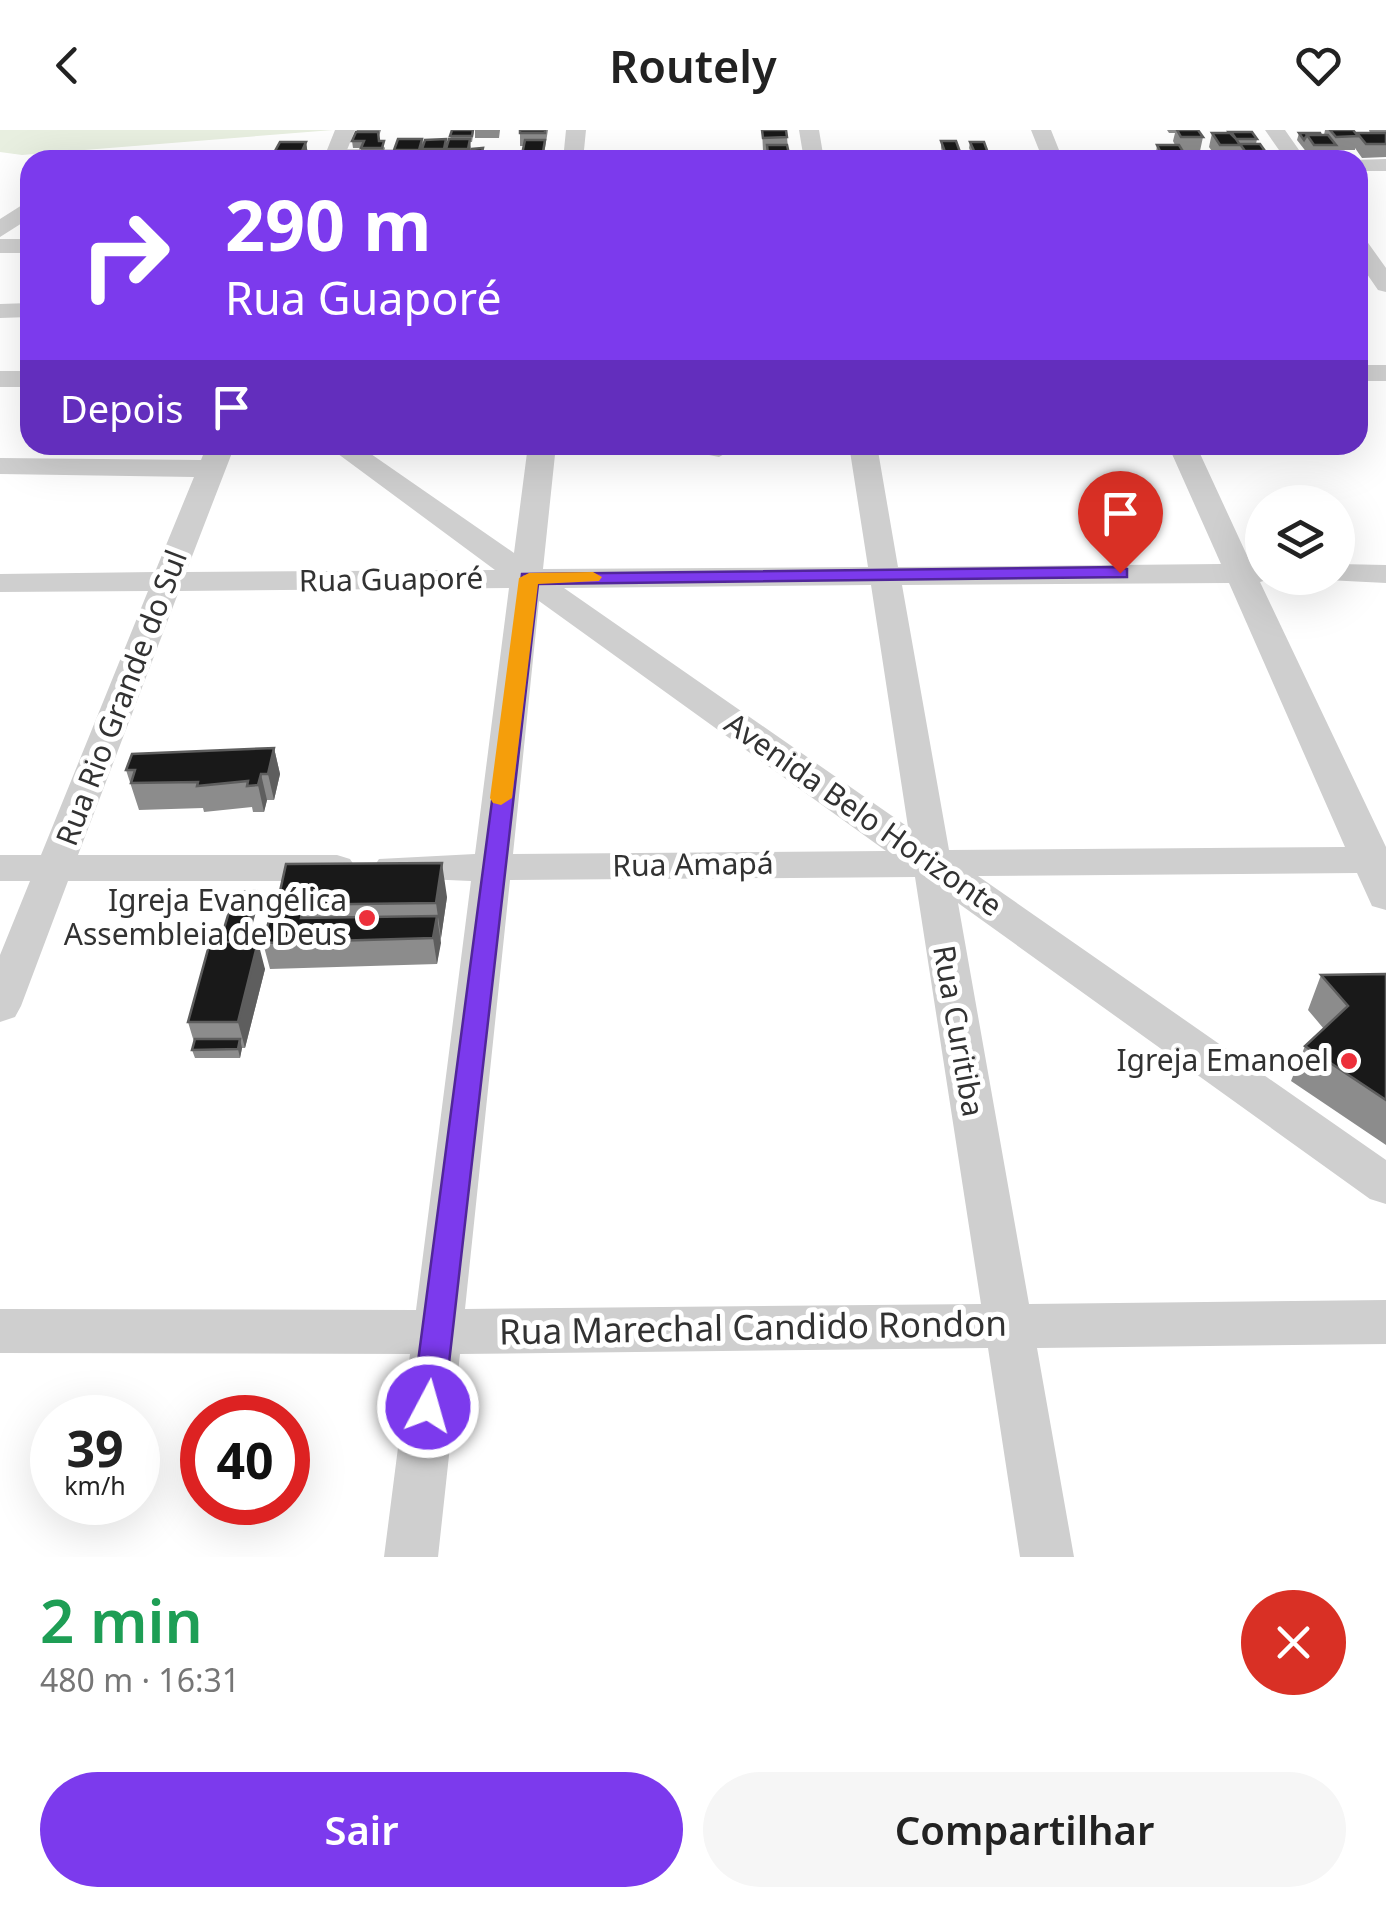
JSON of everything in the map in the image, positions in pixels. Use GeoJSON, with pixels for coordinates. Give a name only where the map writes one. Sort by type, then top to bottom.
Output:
{"type":"FeatureCollection","features":[{"type":"Feature","properties":{"kind":"street"},"geometry":{"type":"LineString","coordinates":[[1368,254],[1381,295]]}},
{"type":"Feature","properties":{"kind":"street","name":"Avenida Belo Horizonte"},"geometry":{"type":"LineString","coordinates":[[354,455],[1386,1186]]}},
{"type":"Feature","properties":{"kind":"street"},"geometry":{"type":"LineString","coordinates":[[411,1557],[541,455]]}},
{"type":"Feature","properties":{"kind":"street","name":"Rua Curitiba"},"geometry":{"type":"LineString","coordinates":[[865,455],[1047,1557]]}},
{"type":"Feature","properties":{"kind":"street"},"geometry":{"type":"LineString","coordinates":[[1187,455],[1245,562]]}},
{"type":"Feature","properties":{"kind":"street"},"geometry":{"type":"LineString","coordinates":[[0,466],[216,457]]}},
{"type":"Feature","properties":{"kind":"street","name":"Rua Rio Grande do Sul"},"geometry":{"type":"LineString","coordinates":[[0,1006],[216,457]]}},
{"type":"Feature","properties":{"kind":"street","name":"Rua Guaporé"},"geometry":{"type":"LineString","coordinates":[[0,583],[1245,573]]}},
{"type":"Feature","properties":{"kind":"street"},"geometry":{"type":"LineString","coordinates":[[1355,573],[1386,574]]}},
{"type":"Feature","properties":{"kind":"street"},"geometry":{"type":"LineString","coordinates":[[1261,595],[1378,860],[1386,896]]}},
{"type":"Feature","properties":{"kind":"street","name":"Rua Amapá"},"geometry":{"type":"LineString","coordinates":[[0,868],[1378,860]]}},
{"type":"Feature","properties":{"kind":"street","name":"Rua Marechal Candido Rondon"},"geometry":{"type":"LineString","coordinates":[[0,1331],[436,1332],[1386,1322]]}},
{"type":"Feature","properties":{"kind":"green space"},"geometry":{"type":"Polygon","coordinates":[[[0,130],[333,130],[84,150],[20,150],[20,155],[0,152],[0,130]]]}},
{"type":"Feature","properties":{"kind":"building"},"geometry":{"type":"Polygon","coordinates":[[[452,130],[473,130],[472,136],[450,136],[452,130]]]}},
{"type":"Feature","properties":{"kind":"building"},"geometry":{"type":"Polygon","coordinates":[[[545,130],[545,133],[520,133],[545,130]]]}},
{"type":"Feature","properties":{"kind":"building"},"geometry":{"type":"Polygon","coordinates":[[[762,130],[786,130],[787,137],[763,138],[762,130]]]}},
{"type":"Feature","properties":{"kind":"building"},"geometry":{"type":"Polygon","coordinates":[[[1177,130],[1198,130],[1203,137],[1181,137],[1177,130]]]}},
{"type":"Feature","properties":{"kind":"building"},"geometry":{"type":"Polygon","coordinates":[[[1330,130],[1353,130],[1358,136],[1336,137],[1330,130]]]}},
{"type":"Feature","properties":{"kind":"building"},"geometry":{"type":"Polygon","coordinates":[[[356,132],[378,132],[379,141],[384,141],[382,148],[361,148],[364,141],[352,141],[356,132]]]}},
{"type":"Feature","properties":{"kind":"building"},"geometry":{"type":"Polygon","coordinates":[[[1229,132],[1252,132],[1257,139],[1236,139],[1229,132]]]}},
{"type":"Feature","properties":{"kind":"building"},"geometry":{"type":"Polygon","coordinates":[[[1212,133],[1232,133],[1240,145],[1220,145],[1212,133]]]}},
{"type":"Feature","properties":{"kind":"building"},"geometry":{"type":"Polygon","coordinates":[[[1357,133],[1386,133],[1386,144],[1366,144],[1357,133]]]}},
{"type":"Feature","properties":{"kind":"building"},"geometry":{"type":"Polygon","coordinates":[[[1307,135],[1328,135],[1336,145],[1314,145],[1307,135]]]}},
{"type":"Feature","properties":{"kind":"building"},"geometry":{"type":"Polygon","coordinates":[[[398,139],[422,139],[419,150],[394,150],[398,139]]]}},
{"type":"Feature","properties":{"kind":"building"},"geometry":{"type":"Polygon","coordinates":[[[446,139],[444,149],[422,149],[425,140],[446,139]]]}},
{"type":"Feature","properties":{"kind":"building"},"geometry":{"type":"Polygon","coordinates":[[[449,139],[470,139],[468,149],[446,149],[449,139]]]}},
{"type":"Feature","properties":{"kind":"building"},"geometry":{"type":"Polygon","coordinates":[[[525,140],[545,140],[543,150],[523,150],[525,140]]]}},
{"type":"Feature","properties":{"kind":"building"},"geometry":{"type":"Polygon","coordinates":[[[941,141],[956,141],[959,150],[944,150],[941,141]]]}},
{"type":"Feature","properties":{"kind":"building"},"geometry":{"type":"Polygon","coordinates":[[[280,142],[306,142],[302,150],[276,150],[280,142]]]}},
{"type":"Feature","properties":{"kind":"building"},"geometry":{"type":"Polygon","coordinates":[[[970,142],[984,142],[987,150],[974,150],[970,142]]]}},
{"type":"Feature","properties":{"kind":"building"},"geometry":{"type":"Polygon","coordinates":[[[1240,144],[1260,144],[1264,150],[1244,150],[1240,144]]]}},
{"type":"Feature","properties":{"kind":"building"},"geometry":{"type":"Polygon","coordinates":[[[767,145],[787,145],[788,150],[768,150],[767,145]]]}},
{"type":"Feature","properties":{"kind":"building"},"geometry":{"type":"Polygon","coordinates":[[[1157,145],[1179,145],[1182,150],[1160,150],[1157,145]]]}},
{"type":"Feature","properties":{"kind":"building"},"geometry":{"type":"Polygon","coordinates":[[[274,748],[268,774],[261,774],[258,785],[247,786],[248,781],[197,786],[198,782],[131,783],[135,770],[126,770],[132,754],[274,748]]]}},
{"type":"Feature","properties":{"kind":"building"},"geometry":{"type":"Polygon","coordinates":[[[442,863],[436,903],[277,905],[286,864],[442,863]]]}},
{"type":"Feature","properties":{"kind":"building"},"geometry":{"type":"Polygon","coordinates":[[[256,891],[243,942],[220,942],[235,892],[256,891]]]}},
{"type":"Feature","properties":{"kind":"building"},"geometry":{"type":"Polygon","coordinates":[[[271,913],[302,913],[301,918],[437,916],[433,938],[263,943],[271,913]]]}},
{"type":"Feature","properties":{"kind":"building"},"geometry":{"type":"Polygon","coordinates":[[[210,942],[258,942],[238,1022],[188,1022],[210,942]]]}},
{"type":"Feature","properties":{"kind":"building"},"geometry":{"type":"Polygon","coordinates":[[[1386,974],[1386,1100],[1305,1046],[1348,1006],[1321,975],[1386,974]]]}},
{"type":"Feature","properties":{"kind":"building"},"geometry":{"type":"Polygon","coordinates":[[[195,1039],[240,1039],[238,1049],[192,1050],[195,1039]]]}},
{"type":"Feature","properties":{"kind":"slow traffic"},"geometry":{"type":"LineString","coordinates":[[501,798],[529,578],[593,577]]}},
{"type":"Feature","properties":{"kind":"place","name":"Igreja Evangélica Assembleia de Deus"},"geometry":{"type":"Point","coordinates":[367,918]}},
{"type":"Feature","properties":{"kind":"place","name":"Igreja Emanoel"},"geometry":{"type":"Point","coordinates":[1349,1061]}},
{"type":"Feature","properties":{"kind":"route"},"geometry":{"type":"LineString","coordinates":[[428,1407],[529,578],[1120,573]]}}]}
